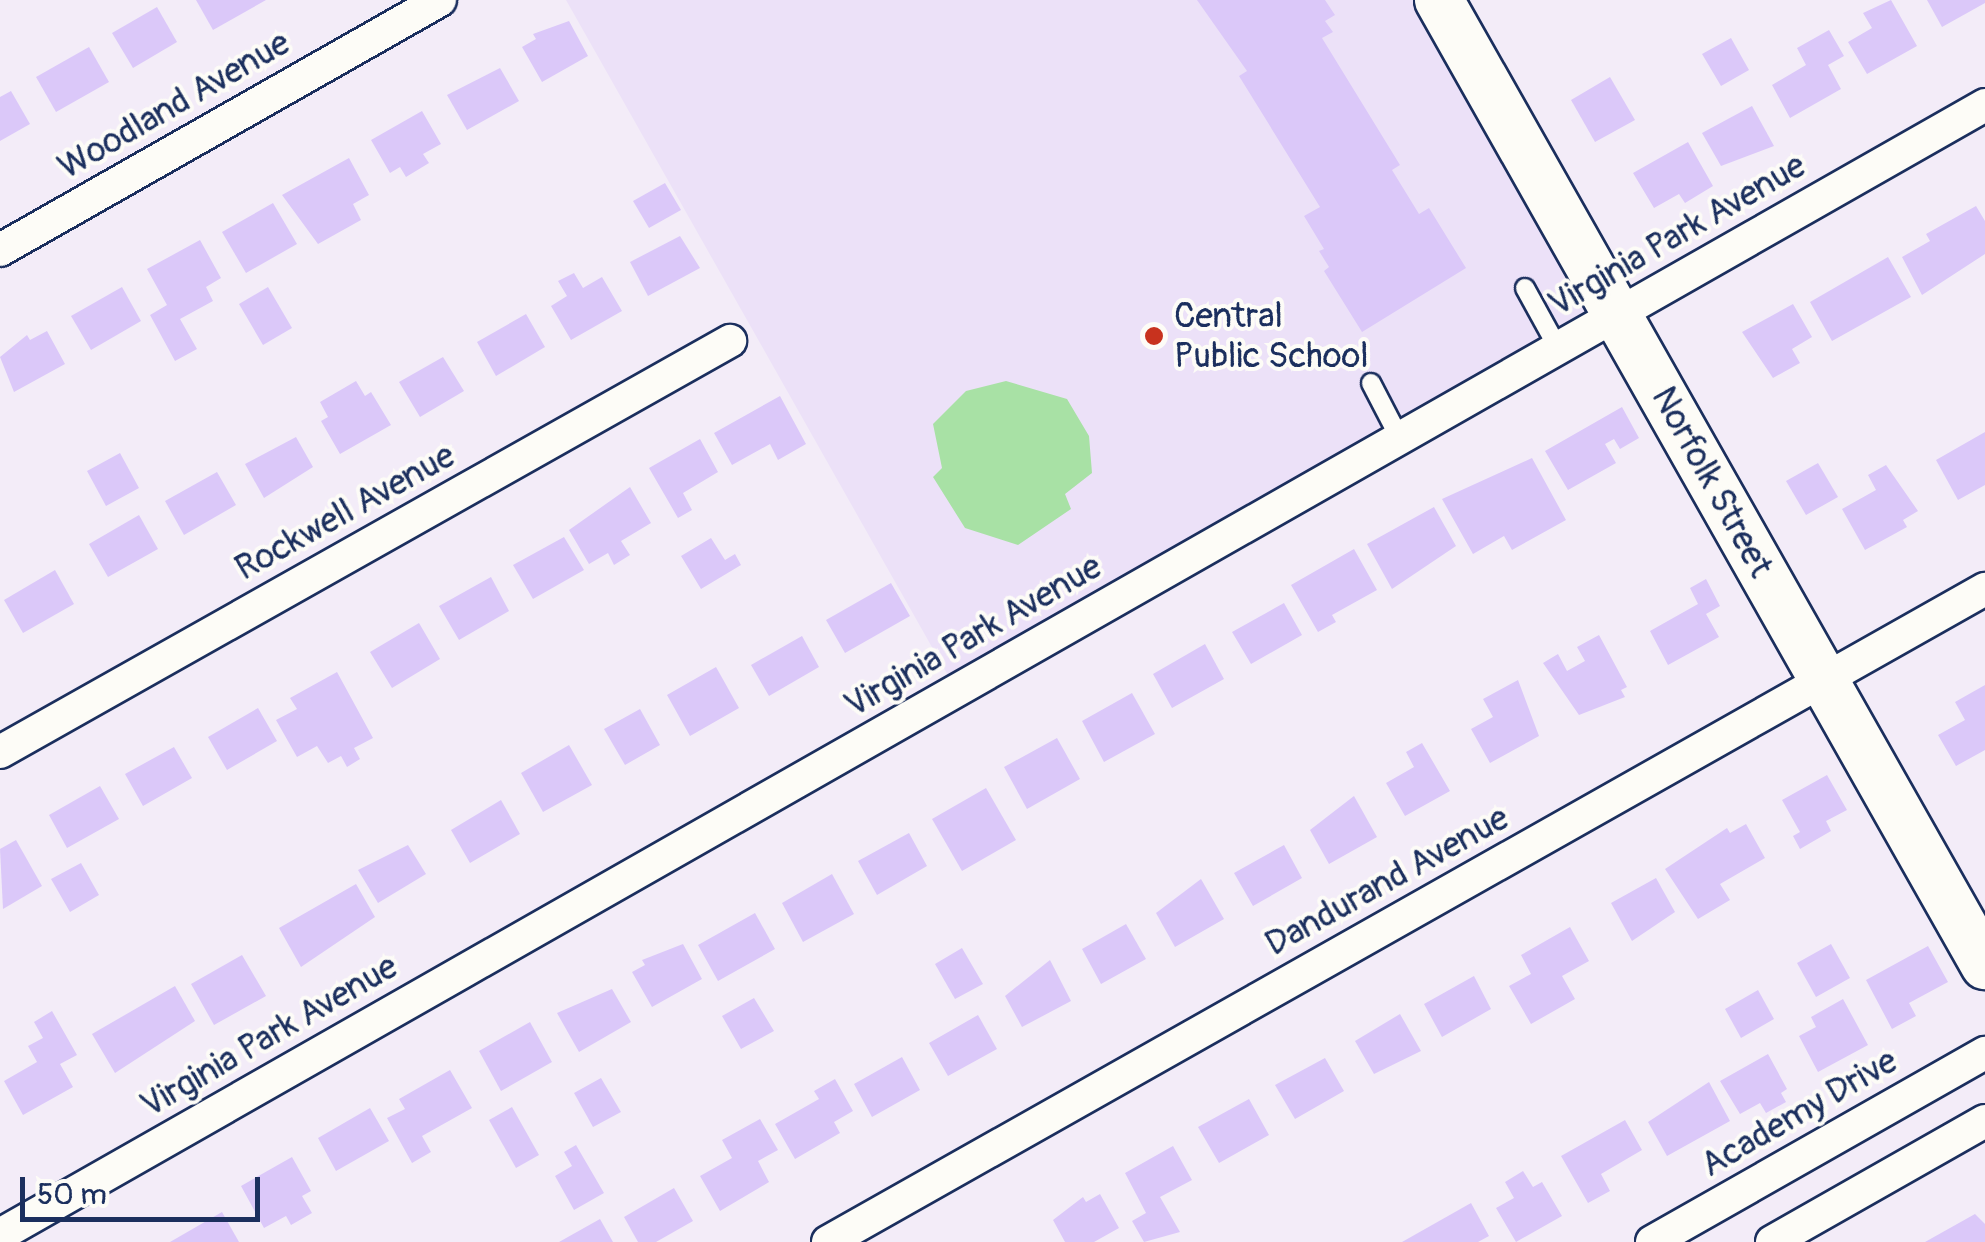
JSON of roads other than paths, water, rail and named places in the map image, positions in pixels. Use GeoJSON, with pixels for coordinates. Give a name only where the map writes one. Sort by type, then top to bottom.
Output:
{"type":"FeatureCollection","features":[{"type":"Feature","properties":{"kind":"street","name":"Woodland Avenue"},"geometry":{"type":"LineString","coordinates":[[0,250],[440,0]]}},
{"type":"Feature","properties":{"kind":"street","name":"Norfolk Street"},"geometry":{"type":"LineString","coordinates":[[1439,0],[1985,965]]}},
{"type":"Feature","properties":{"kind":"street","name":"Virginia Park Avenue"},"geometry":{"type":"LineString","coordinates":[[0,1235],[1985,105]]}},
{"type":"Feature","properties":{"kind":"street","name":"Rockwell Avenue"},"geometry":{"type":"LineString","coordinates":[[0,752],[730,341]]}},
{"type":"Feature","properties":{"kind":"street","name":"Dandurand Avenue"},"geometry":{"type":"LineString","coordinates":[[828,1242],[1985,589]]}},
{"type":"Feature","properties":{"kind":"street","name":"Academy Drive"},"geometry":{"type":"LineString","coordinates":[[1652,1242],[1985,1052]]}},
{"type":"Feature","properties":{"kind":"street"},"geometry":{"type":"LineString","coordinates":[[1772,1242],[1985,1120]]}},
{"type":"Feature","properties":{"kind":"lane"},"geometry":{"type":"LineString","coordinates":[[1525,288],[1558,348]]}},
{"type":"Feature","properties":{"kind":"lane"},"geometry":{"type":"LineString","coordinates":[[1372,382],[1400,438]]}},
{"type":"Feature","properties":{"kind":"place","name":"Central Public School"},"geometry":{"type":"Point","coordinates":[1154,336]}}]}
